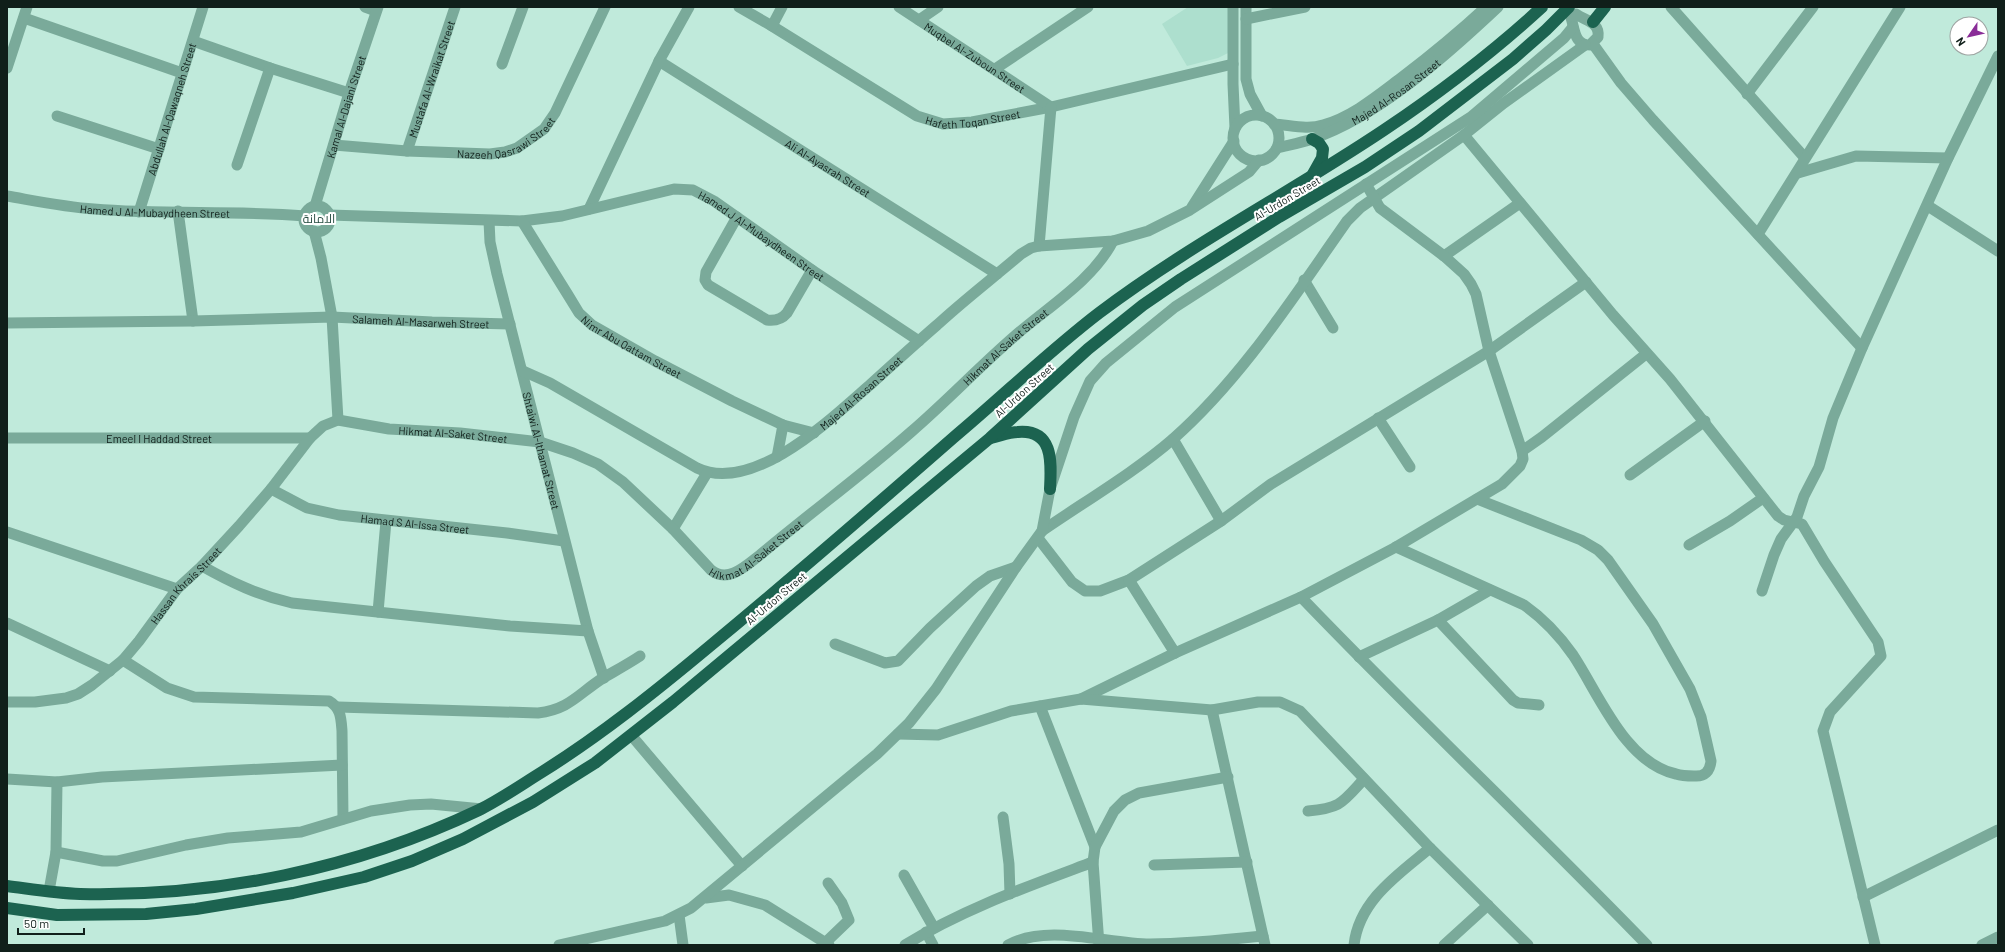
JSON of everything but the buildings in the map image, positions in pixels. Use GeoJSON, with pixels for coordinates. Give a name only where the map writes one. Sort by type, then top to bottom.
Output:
{"type":"FeatureCollection","features":[{"type":"Feature","properties":{"kind":"highway","name":"Al-Urdon Street"},"geometry":{"type":"LineString","coordinates":[[7,886],[77,894],[122,893],[193,889],[297,872],[348,861],[389,847],[482,808],[503,796],[590,741],[660,688],[922,465],[1072,334],[1102,311],[1186,252],[1383,131],[1454,81],[1509,37],[1542,7]]}},
{"type":"Feature","properties":{"kind":"highway"},"geometry":{"type":"LineString","coordinates":[[1593,22],[1605,7]]}},
{"type":"Feature","properties":{"kind":"highway","name":"Al-Urdon Street"},"geometry":{"type":"LineString","coordinates":[[7,908],[58,915],[146,914],[196,909],[293,892],[364,877],[412,861],[434,852],[511,814],[595,764],[990,438],[1088,349],[1143,305],[1279,217],[1365,167],[1419,131],[1513,59],[1546,30],[1572,12]]}},
{"type":"Feature","properties":{"kind":"highway"},"geometry":{"type":"LineString","coordinates":[[1312,139],[1322,146],[1323,154],[1313,175]]}},
{"type":"Feature","properties":{"kind":"highway"},"geometry":{"type":"LineString","coordinates":[[990,438],[1018,432],[1031,432],[1039,436],[1049,450],[1052,459],[1050,489]]}},
{"type":"Feature","properties":{"kind":"street"},"geometry":{"type":"LineString","coordinates":[[7,68],[27,7]]}},
{"type":"Feature","properties":{"kind":"street","name":"Abdullah Al-Qawaqneh Street"},"geometry":{"type":"LineString","coordinates":[[139,212],[203,7]]}},
{"type":"Feature","properties":{"kind":"street"},"geometry":{"type":"LineString","coordinates":[[365,7],[377,9]]}},
{"type":"Feature","properties":{"kind":"street","name":"Mustafa Al-Wraikat Street"},"geometry":{"type":"LineString","coordinates":[[407,151],[455,7]]}},
{"type":"Feature","properties":{"kind":"street"},"geometry":{"type":"LineString","coordinates":[[502,64],[523,7]]}},
{"type":"Feature","properties":{"kind":"street","name":"Nazeeh Qasrawi Street"},"geometry":{"type":"LineString","coordinates":[[334,145],[407,151],[490,154],[517,148],[544,129],[555,113],[605,7]]}},
{"type":"Feature","properties":{"kind":"street"},"geometry":{"type":"LineString","coordinates":[[588,209],[659,61],[689,7]]}},
{"type":"Feature","properties":{"kind":"street","name":"Hafeth Toqan Street"},"geometry":{"type":"LineString","coordinates":[[739,7],[917,116],[943,124],[972,122],[1051,107],[1233,64]]}},
{"type":"Feature","properties":{"kind":"street"},"geometry":{"type":"LineString","coordinates":[[772,26],[782,7]]}},
{"type":"Feature","properties":{"kind":"street","name":"Muqbel Al-Zuboun Street"},"geometry":{"type":"LineString","coordinates":[[899,7],[1051,107]]}},
{"type":"Feature","properties":{"kind":"street"},"geometry":{"type":"LineString","coordinates":[[919,20],[938,7]]}},
{"type":"Feature","properties":{"kind":"street"},"geometry":{"type":"LineString","coordinates":[[995,69],[1088,7]]}},
{"type":"Feature","properties":{"kind":"street"},"geometry":{"type":"LineString","coordinates":[[1190,210],[1234,141],[1236,128],[1233,64],[1233,7]]}},
{"type":"Feature","properties":{"kind":"street"},"geometry":{"type":"LineString","coordinates":[[1234,141],[1236,148],[1245,158],[1259,160],[1272,154],[1277,148],[1278,136],[1274,124],[1262,116],[1250,94],[1246,79],[1246,7]]}},
{"type":"Feature","properties":{"kind":"street"},"geometry":{"type":"LineString","coordinates":[[1246,20],[1305,7]]}},
{"type":"Feature","properties":{"kind":"street","name":"Majed Al-Rosan Street"},"geometry":{"type":"LineString","coordinates":[[1274,124],[1307,127],[1322,126],[1343,118],[1373,99],[1420,63],[1462,29],[1486,7]]}},
{"type":"Feature","properties":{"kind":"street","name":"Majed Al-Rosan Street"},"geometry":{"type":"LineString","coordinates":[[1277,148],[1312,139],[1341,127],[1373,109],[1458,43],[1498,7]]}},
{"type":"Feature","properties":{"kind":"street"},"geometry":{"type":"LineString","coordinates":[[1671,7],[1747,94],[1806,158]]}},
{"type":"Feature","properties":{"kind":"street"},"geometry":{"type":"LineString","coordinates":[[1747,94],[1812,7]]}},
{"type":"Feature","properties":{"kind":"street"},"geometry":{"type":"LineString","coordinates":[[1758,234],[1798,173],[1900,7]]}},
{"type":"Feature","properties":{"kind":"street","name":"Kamal Al-Dajani Street"},"geometry":{"type":"LineString","coordinates":[[315,206],[349,93],[377,9]]}},
{"type":"Feature","properties":{"kind":"street"},"geometry":{"type":"LineString","coordinates":[[559,945],[653,924],[679,915],[706,898],[742,866],[866,763],[898,734],[909,723],[936,688],[1016,567],[1040,535],[1173,439],[1207,404],[1252,353],[1347,221],[1374,197],[1464,135],[1536,80],[1589,44],[1598,37],[1599,32],[1593,22],[1572,12],[1573,27],[1576,37],[1589,44],[1648,115],[1862,348]]}},
{"type":"Feature","properties":{"kind":"street"},"geometry":{"type":"LineString","coordinates":[[24,18],[182,73]]}},
{"type":"Feature","properties":{"kind":"street"},"geometry":{"type":"LineString","coordinates":[[1573,27],[1564,38],[1471,117],[1175,307],[1106,363],[1090,381],[1074,417],[1050,489],[1040,535],[1072,582],[1084,591],[1100,591],[1129,580],[1221,521],[1271,484],[1489,351],[1586,282]]}},
{"type":"Feature","properties":{"kind":"street"},"geometry":{"type":"LineString","coordinates":[[193,41],[270,68],[349,93]]}},
{"type":"Feature","properties":{"kind":"street"},"geometry":{"type":"LineString","coordinates":[[1762,591],[1774,555],[1792,522],[1797,517],[1804,496],[1819,467],[1833,418],[1862,348],[1928,206],[1948,158],[1998,56]]}},
{"type":"Feature","properties":{"kind":"street","name":"Ali Al-Ayasrah Street"},"geometry":{"type":"LineString","coordinates":[[659,61],[997,274]]}},
{"type":"Feature","properties":{"kind":"street"},"geometry":{"type":"LineString","coordinates":[[237,165],[270,68]]}},
{"type":"Feature","properties":{"kind":"street"},"geometry":{"type":"LineString","coordinates":[[1039,246],[1051,107]]}},
{"type":"Feature","properties":{"kind":"street"},"geometry":{"type":"LineString","coordinates":[[57,116],[159,149]]}},
{"type":"Feature","properties":{"kind":"street"},"geometry":{"type":"LineString","coordinates":[[1236,128],[1247,117],[1262,116]]}},
{"type":"Feature","properties":{"kind":"street"},"geometry":{"type":"LineString","coordinates":[[1464,135],[1646,354],[1670,379],[1705,421],[1778,516],[1784,520],[1802,524],[1824,561],[1875,636],[1880,648],[1881,656],[1830,712],[1823,731],[1874,945]]}},
{"type":"Feature","properties":{"kind":"street"},"geometry":{"type":"LineString","coordinates":[[1798,173],[1856,156],[1948,158]]}},
{"type":"Feature","properties":{"kind":"street","name":"Majed Al-Rosan Street"},"geometry":{"type":"LineString","coordinates":[[523,371],[550,383],[707,473],[733,473],[777,457],[814,433],[997,274],[1021,254],[1031,248],[1039,246],[1113,241],[1148,231],[1190,210],[1249,172],[1259,160]]}},
{"type":"Feature","properties":{"kind":"street"},"geometry":{"type":"LineString","coordinates":[[1081,699],[1175,653],[1301,596],[1396,547],[1477,499],[1513,475],[1523,459],[1522,451],[1489,351],[1476,294],[1471,284],[1464,274],[1444,256],[1380,208],[1366,184]]}},
{"type":"Feature","properties":{"kind":"street","name":"Hamed J Al-Mubaydheen Street"},"geometry":{"type":"LineString","coordinates":[[329,214],[522,221],[562,216],[659,192],[684,188],[701,193],[812,270],[919,341]]}},
{"type":"Feature","properties":{"kind":"street","name":"Hamed J Al-Mubaydheen Street"},"geometry":{"type":"LineString","coordinates":[[7,196],[94,209],[139,212],[265,212],[305,216]]}},
{"type":"Feature","properties":{"kind":"street"},"geometry":{"type":"LineString","coordinates":[[1444,256],[1520,203]]}},
{"type":"Feature","properties":{"kind":"street"},"geometry":{"type":"LineString","coordinates":[[315,206],[325,209],[329,214],[328,225],[318,231],[306,225],[305,216],[307,211],[315,206]]}},
{"type":"Feature","properties":{"kind":"street"},"geometry":{"type":"LineString","coordinates":[[1928,206],[1998,251]]}},
{"type":"Feature","properties":{"kind":"street"},"geometry":{"type":"LineString","coordinates":[[178,211],[193,321]]}},
{"type":"Feature","properties":{"kind":"street"},"geometry":{"type":"LineString","coordinates":[[737,217],[705,274],[705,280],[711,287],[767,320],[775,320],[781,318],[787,313],[812,270]]}},
{"type":"Feature","properties":{"kind":"street","name":"Shtaiwi Al-Ithamat Street"},"geometry":{"type":"LineString","coordinates":[[489,221],[492,254],[523,371],[564,541],[588,631],[604,678]]}},
{"type":"Feature","properties":{"kind":"street","name":"Nimr Abu Qattam Street"},"geometry":{"type":"LineString","coordinates":[[522,221],[579,312],[592,325],[655,361],[783,425],[814,433]]}},
{"type":"Feature","properties":{"kind":"street"},"geometry":{"type":"LineString","coordinates":[[318,231],[321,258],[332,317],[338,420]]}},
{"type":"Feature","properties":{"kind":"street","name":"Hikmat Al-Saket Street"},"geometry":{"type":"LineString","coordinates":[[338,420],[389,429],[460,433],[540,442],[598,464],[623,482],[673,529],[716,574],[728,575],[746,566],[848,486],[911,432],[1014,336],[1094,270],[1107,253],[1113,241]]}},
{"type":"Feature","properties":{"kind":"street"},"geometry":{"type":"LineString","coordinates":[[1304,280],[1333,328]]}},
{"type":"Feature","properties":{"kind":"street","name":"Salameh Al-Masarweh Street"},"geometry":{"type":"LineString","coordinates":[[7,323],[193,321],[332,317],[510,324]]}},
{"type":"Feature","properties":{"kind":"street"},"geometry":{"type":"LineString","coordinates":[[1522,451],[1542,437],[1646,354]]}},
{"type":"Feature","properties":{"kind":"street"},"geometry":{"type":"LineString","coordinates":[[1378,418],[1410,467]]}},
{"type":"Feature","properties":{"kind":"street","name":"Hassan Khrais Street"},"geometry":{"type":"LineString","coordinates":[[7,702],[35,702],[66,698],[78,694],[123,660],[140,641],[177,589],[202,566],[271,488],[310,438],[323,426],[338,420]]}},
{"type":"Feature","properties":{"kind":"street"},"geometry":{"type":"LineString","coordinates":[[1630,476],[1705,421]]}},
{"type":"Feature","properties":{"kind":"street"},"geometry":{"type":"LineString","coordinates":[[777,457],[783,425]]}},
{"type":"Feature","properties":{"kind":"street","name":"Emeel I Haddad Street"},"geometry":{"type":"LineString","coordinates":[[7,438],[310,438]]}},
{"type":"Feature","properties":{"kind":"street"},"geometry":{"type":"LineString","coordinates":[[1173,439],[1221,521]]}},
{"type":"Feature","properties":{"kind":"street"},"geometry":{"type":"LineString","coordinates":[[673,529],[707,473]]}},
{"type":"Feature","properties":{"kind":"street","name":"Hamad S Al-Issa Street"},"geometry":{"type":"LineString","coordinates":[[271,488],[307,508],[339,515],[507,533],[564,541]]}},
{"type":"Feature","properties":{"kind":"street"},"geometry":{"type":"LineString","coordinates":[[1690,545],[1730,521],[1763,498]]}},
{"type":"Feature","properties":{"kind":"street"},"geometry":{"type":"LineString","coordinates":[[1396,547],[1524,605],[1542,618],[1573,655],[1617,729],[1638,752],[1655,764],[1675,774],[1700,777],[1707,773],[1711,767],[1711,761],[1701,717],[1690,689],[1652,624],[1608,560],[1598,550],[1581,540],[1477,499]]}},
{"type":"Feature","properties":{"kind":"street"},"geometry":{"type":"LineString","coordinates":[[378,612],[386,521]]}},
{"type":"Feature","properties":{"kind":"street"},"geometry":{"type":"LineString","coordinates":[[7,532],[177,589]]}},
{"type":"Feature","properties":{"kind":"street"},"geometry":{"type":"LineString","coordinates":[[202,566],[236,586],[264,596],[305,605],[588,631]]}},
{"type":"Feature","properties":{"kind":"street"},"geometry":{"type":"LineString","coordinates":[[835,644],[885,664],[895,663],[909,652],[930,628],[976,586],[990,576],[1016,567]]}},
{"type":"Feature","properties":{"kind":"street"},"geometry":{"type":"LineString","coordinates":[[1129,580],[1175,653]]}},
{"type":"Feature","properties":{"kind":"street"},"geometry":{"type":"LineString","coordinates":[[1359,657],[1438,620],[1490,590]]}},
{"type":"Feature","properties":{"kind":"street"},"geometry":{"type":"LineString","coordinates":[[1301,596],[1359,657],[1578,874],[1647,945]]}},
{"type":"Feature","properties":{"kind":"street"},"geometry":{"type":"LineString","coordinates":[[1438,620],[1513,700],[1518,703],[1539,705]]}},
{"type":"Feature","properties":{"kind":"street"},"geometry":{"type":"LineString","coordinates":[[7,623],[110,671]]}},
{"type":"Feature","properties":{"kind":"street"},"geometry":{"type":"LineString","coordinates":[[123,660],[167,688],[194,697],[329,701],[338,707],[544,712],[559,709],[604,678],[640,656]]}},
{"type":"Feature","properties":{"kind":"street"},"geometry":{"type":"LineString","coordinates":[[898,734],[938,735],[993,716],[1081,699],[1212,710],[1258,702],[1280,702],[1290,705],[1300,712],[1430,848],[1528,945]]}},
{"type":"Feature","properties":{"kind":"street"},"geometry":{"type":"LineString","coordinates":[[1040,706],[1095,847]]}},
{"type":"Feature","properties":{"kind":"street"},"geometry":{"type":"LineString","coordinates":[[338,707],[341,716],[342,731],[343,819]]}},
{"type":"Feature","properties":{"kind":"street"},"geometry":{"type":"LineString","coordinates":[[1008,945],[1014,942],[1045,936],[1147,944],[1264,940],[1212,710]]}},
{"type":"Feature","properties":{"kind":"street"},"geometry":{"type":"LineString","coordinates":[[631,735],[742,866]]}},
{"type":"Feature","properties":{"kind":"street"},"geometry":{"type":"LineString","coordinates":[[7,779],[57,782],[102,777],[342,765]]}},
{"type":"Feature","properties":{"kind":"street"},"geometry":{"type":"LineString","coordinates":[[1099,941],[1093,862],[1095,847],[1114,810],[1131,797],[1148,791],[1228,778]]}},
{"type":"Feature","properties":{"kind":"street"},"geometry":{"type":"LineString","coordinates":[[1308,811],[1329,810],[1337,806],[1364,780]]}},
{"type":"Feature","properties":{"kind":"street"},"geometry":{"type":"LineString","coordinates":[[49,891],[56,852],[57,782]]}},
{"type":"Feature","properties":{"kind":"street"},"geometry":{"type":"LineString","coordinates":[[56,852],[103,861],[117,861],[186,845],[228,838],[301,832],[372,810],[410,805],[482,808]]}},
{"type":"Feature","properties":{"kind":"street"},"geometry":{"type":"LineString","coordinates":[[1003,817],[1009,864],[1010,894]]}},
{"type":"Feature","properties":{"kind":"street"},"geometry":{"type":"LineString","coordinates":[[1863,897],[1998,830]]}},
{"type":"Feature","properties":{"kind":"street"},"geometry":{"type":"LineString","coordinates":[[1354,945],[1359,924],[1371,903],[1387,884],[1430,848]]}},
{"type":"Feature","properties":{"kind":"street"},"geometry":{"type":"LineString","coordinates":[[905,945],[930,930],[1010,894],[1093,862]]}},
{"type":"Feature","properties":{"kind":"street"},"geometry":{"type":"LineString","coordinates":[[1154,865],[1247,862]]}},
{"type":"Feature","properties":{"kind":"street"},"geometry":{"type":"LineString","coordinates":[[904,875],[930,930],[933,945]]}},
{"type":"Feature","properties":{"kind":"street"},"geometry":{"type":"LineString","coordinates":[[706,898],[729,895],[752,900],[765,905],[827,944],[849,920],[842,903],[828,883]]}},
{"type":"Feature","properties":{"kind":"street"},"geometry":{"type":"LineString","coordinates":[[1444,945],[1488,905]]}},
{"type":"Feature","properties":{"kind":"street"},"geometry":{"type":"LineString","coordinates":[[679,915],[683,945]]}},
{"type":"Feature","properties":{"kind":"street"},"geometry":{"type":"LineString","coordinates":[[1982,945],[1998,938]]}},
{"type":"Feature","properties":{"kind":"shaded area"},"geometry":{"type":"Polygon","coordinates":[[[1188,7],[1233,7],[1232,51],[1218,58],[1187,66],[1162,24],[1188,7]]]}},
{"type":"Feature","properties":{"kind":"district","name":"الامانة"},"geometry":{"type":"Point","coordinates":[319,218]}}]}
